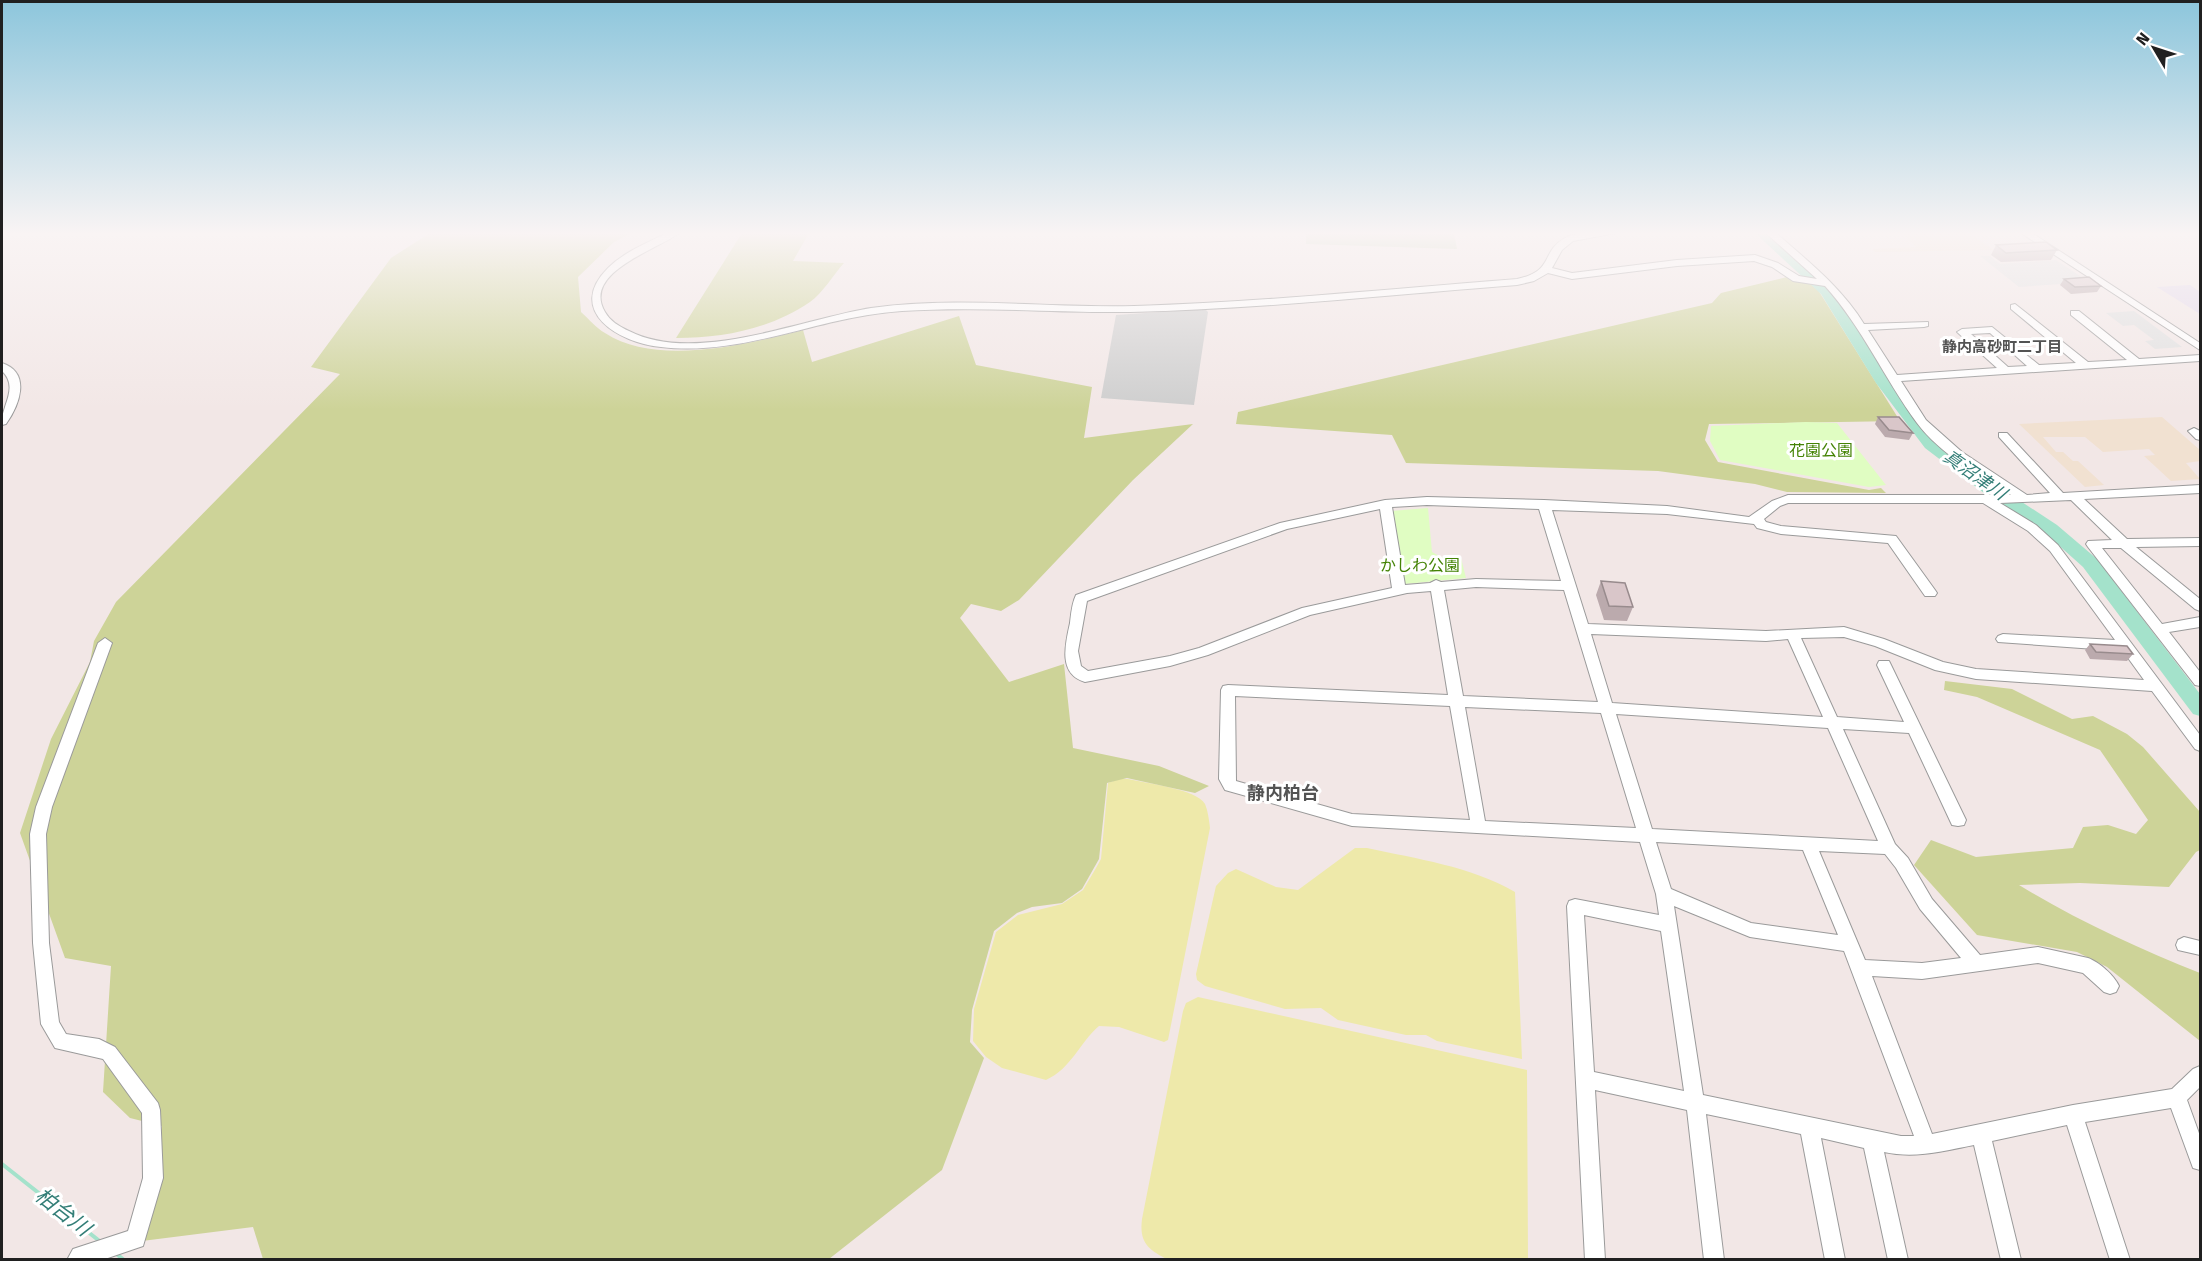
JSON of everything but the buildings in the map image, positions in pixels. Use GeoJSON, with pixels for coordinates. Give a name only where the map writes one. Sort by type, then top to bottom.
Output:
{"type":"FeatureCollection","features":[{"type":"Feature","properties":{"kind":"street"},"geometry":{"type":"LineString","coordinates":[[598,292],[596,298],[602,317],[609,325],[646,341],[700,346],[743,340],[855,314],[902,308],[1130,309],[1382,292]]}},
{"type":"Feature","properties":{"kind":"street"},"geometry":{"type":"LineString","coordinates":[[1833,292],[1862,327],[1935,437],[2020,498]]}},
{"type":"Feature","properties":{"kind":"street"},"geometry":{"type":"LineString","coordinates":[[2115,292],[2200,347]]}},
{"type":"Feature","properties":{"kind":"street"},"geometry":{"type":"LineString","coordinates":[[2015,307],[2085,365]]}},
{"type":"Feature","properties":{"kind":"street"},"geometry":{"type":"LineString","coordinates":[[2075,313],[2137,362]]}},
{"type":"Feature","properties":{"kind":"street"},"geometry":{"type":"LineString","coordinates":[[1862,327],[1924,324]]}},
{"type":"Feature","properties":{"kind":"street"},"geometry":{"type":"LineString","coordinates":[[2005,370],[1962,332],[1992,330],[2036,368]]}},
{"type":"Feature","properties":{"kind":"street"},"geometry":{"type":"LineString","coordinates":[[1894,378],[2200,358]]}},
{"type":"Feature","properties":{"kind":"street"},"geometry":{"type":"LineString","coordinates":[[2,366],[12,378],[16,388],[14,400],[2,422]]}},
{"type":"Feature","properties":{"kind":"street"},"geometry":{"type":"LineString","coordinates":[[2003,435],[2059,496]]}},
{"type":"Feature","properties":{"kind":"street"},"geometry":{"type":"LineString","coordinates":[[1569,586],[1436,584],[1307,611],[1181,658],[1144,668],[1085,677],[1074,668],[1071,651],[1081,598],[1284,526],[1384,504],[1427,501],[1544,504],[1667,510],[1750,521],[1758,519],[1771,504],[1788,499],[1990,499],[2200,489]]}},
{"type":"Feature","properties":{"kind":"street"},"geometry":{"type":"LineString","coordinates":[[2074,496],[2123,543],[2200,606]]}},
{"type":"Feature","properties":{"kind":"street"},"geometry":{"type":"LineString","coordinates":[[1990,499],[2032,528],[2054,548],[2200,745]]}},
{"type":"Feature","properties":{"kind":"street"},"geometry":{"type":"LineString","coordinates":[[1384,504],[1399,591]]}},
{"type":"Feature","properties":{"kind":"street"},"geometry":{"type":"LineString","coordinates":[[1544,504],[1664,894],[1695,1101],[1714,1260]]}},
{"type":"Feature","properties":{"kind":"street"},"geometry":{"type":"LineString","coordinates":[[1758,519],[1761,525],[1781,530],[1892,540],[1929,593]]}},
{"type":"Feature","properties":{"kind":"street"},"geometry":{"type":"LineString","coordinates":[[2184,542],[2200,555]]}},
{"type":"Feature","properties":{"kind":"street"},"geometry":{"type":"LineString","coordinates":[[2200,542],[2092,544],[2200,681]]}},
{"type":"Feature","properties":{"kind":"street"},"geometry":{"type":"LineString","coordinates":[[1436,584],[1479,828]]}},
{"type":"Feature","properties":{"kind":"street"},"geometry":{"type":"LineString","coordinates":[[2160,629],[2200,622]]}},
{"type":"Feature","properties":{"kind":"street"},"geometry":{"type":"LineString","coordinates":[[1583,629],[1793,635],[1812,632],[1844,632],[1879,642],[1940,666],[1976,674],[2158,687]]}},
{"type":"Feature","properties":{"kind":"street"},"geometry":{"type":"LineString","coordinates":[[1793,635],[1889,848],[1902,863],[1926,904],[1977,964]]}},
{"type":"Feature","properties":{"kind":"street"},"geometry":{"type":"LineString","coordinates":[[2003,639],[2128,646]]}},
{"type":"Feature","properties":{"kind":"street"},"geometry":{"type":"LineString","coordinates":[[77,1260],[80,1256],[136,1239],[153,1178],[151,1110],[109,1053],[99,1048],[62,1042],[50,1024],[41,943],[38,834],[44,807],[105,643]]}},
{"type":"Feature","properties":{"kind":"street"},"geometry":{"type":"LineString","coordinates":[[1884,664],[1958,820]]}},
{"type":"Feature","properties":{"kind":"street"},"geometry":{"type":"LineString","coordinates":[[1889,848],[1352,820],[1230,786],[1227,779],[1228,690],[1458,703],[1608,708],[1914,728]]}},
{"type":"Feature","properties":{"kind":"street"},"geometry":{"type":"LineString","coordinates":[[1809,845],[1860,968],[1927,1145]]}},
{"type":"Feature","properties":{"kind":"street"},"geometry":{"type":"LineString","coordinates":[[1664,894],[1750,930],[1850,944]]}},
{"type":"Feature","properties":{"kind":"street"},"geometry":{"type":"LineString","coordinates":[[1595,1260],[1575,906],[1670,925]]}},
{"type":"Feature","properties":{"kind":"street"},"geometry":{"type":"LineString","coordinates":[[1860,968],[1922,971],[2038,956],[2088,966],[2110,986]]}},
{"type":"Feature","properties":{"kind":"street"},"geometry":{"type":"LineString","coordinates":[[1585,1079],[1901,1146],[1927,1145],[2073,1114],[2177,1097],[2200,1075]]}},
{"type":"Feature","properties":{"kind":"street"},"geometry":{"type":"LineString","coordinates":[[2177,1097],[2200,1161]]}},
{"type":"Feature","properties":{"kind":"street"},"geometry":{"type":"LineString","coordinates":[[2073,1114],[2120,1260]]}},
{"type":"Feature","properties":{"kind":"street"},"geometry":{"type":"LineString","coordinates":[[1809,1126],[1835,1260]]}},
{"type":"Feature","properties":{"kind":"street"},"geometry":{"type":"LineString","coordinates":[[1981,1134],[2012,1260]]}},
{"type":"Feature","properties":{"kind":"street"},"geometry":{"type":"LineString","coordinates":[[1872,1140],[1898,1260]]}},
{"type":"Feature","properties":{"kind":"shaded area"},"geometry":{"type":"Polygon","coordinates":[[[2165,292],[2200,292],[2200,314],[2165,292]]]}},
{"type":"Feature","properties":{"kind":"shaded area"},"geometry":{"type":"Polygon","coordinates":[[[1205,309],[1208,312],[1194,405],[1101,398],[1116,315],[1205,309]]]}},
{"type":"Feature","properties":{"kind":"shaded area"},"geometry":{"type":"Polygon","coordinates":[[[2134,311],[2182,347],[2155,349],[2145,341],[2154,340],[2134,325],[2123,326],[2106,313],[2134,311]]]}},
{"type":"Feature","properties":{"kind":"shaded area"},"geometry":{"type":"Polygon","coordinates":[[[2162,417],[2200,450],[2200,461],[2186,463],[2200,479],[2171,481],[2144,456],[2155,455],[2149,449],[2103,452],[2085,437],[2043,437],[2056,452],[2063,452],[2073,461],[2078,461],[2104,485],[2085,487],[2019,424],[2162,417]]]}},
{"type":"Feature","properties":{"kind":"shaded area"},"geometry":{"type":"Polygon","coordinates":[[[1128,779],[1192,794],[1205,804],[1208,816],[1210,828],[1168,1040],[1164,1042],[1119,1027],[1099,1026],[1069,1062],[1046,1080],[1002,1068],[986,1057],[973,1041],[974,1009],[996,932],[1018,915],[1062,904],[1083,890],[1101,859],[1108,783],[1128,779]]]}},
{"type":"Feature","properties":{"kind":"shaded area"},"geometry":{"type":"Polygon","coordinates":[[[1355,848],[1367,848],[1443,864],[1498,883],[1515,892],[1522,1059],[1437,1041],[1426,1035],[1406,1035],[1338,1020],[1321,1008],[1285,1009],[1205,986],[1197,980],[1196,974],[1216,886],[1228,873],[1236,869],[1276,887],[1298,890],[1355,848]]]}},
{"type":"Feature","properties":{"kind":"shaded area"},"geometry":{"type":"Polygon","coordinates":[[[1198,997],[1527,1070],[1528,1259],[1169,1260],[1150,1249],[1142,1234],[1142,1219],[1183,1011],[1186,1003],[1198,997]]]}},
{"type":"Feature","properties":{"kind":"green space"},"geometry":{"type":"Polygon","coordinates":[[[366,292],[579,292],[581,312],[602,331],[626,343],[650,349],[702,350],[803,330],[812,362],[959,316],[976,365],[1092,387],[1084,438],[1193,424],[1133,480],[1019,600],[1001,611],[971,604],[960,618],[1009,682],[1064,664],[1073,748],[1159,766],[1209,786],[1195,793],[1127,778],[1107,783],[1099,859],[1082,889],[1062,903],[1032,907],[1017,913],[994,931],[972,1010],[970,1042],[984,1058],[942,1170],[829,1259],[263,1259],[253,1227],[142,1241],[162,1126],[130,1118],[103,1092],[111,966],[65,958],[20,833],[51,739],[90,662],[94,641],[116,602],[340,374],[311,367],[366,292]]]}},
{"type":"Feature","properties":{"kind":"green space"},"geometry":{"type":"Polygon","coordinates":[[[705,292],[821,292],[795,311],[763,325],[729,334],[676,338],[705,292]]]}},
{"type":"Feature","properties":{"kind":"green space"},"geometry":{"type":"Polygon","coordinates":[[[1819,292],[1900,421],[1709,424],[1705,440],[1718,462],[1869,490],[1881,488],[1886,493],[1787,492],[1755,484],[1658,471],[1406,463],[1392,435],[1236,424],[1238,412],[1712,303],[1721,293],[1819,292]]]}},
{"type":"Feature","properties":{"kind":"green space","name":"花園公園"},"geometry":{"type":"Polygon","coordinates":[[[1837,423],[1886,485],[1869,487],[1720,460],[1710,441],[1711,426],[1837,423]]]}},
{"type":"Feature","properties":{"kind":"green space","name":"かしわ公園"},"geometry":{"type":"Polygon","coordinates":[[[1428,508],[1432,552],[1441,557],[1461,558],[1466,578],[1405,584],[1391,511],[1428,508]]]}},
{"type":"Feature","properties":{"kind":"green space"},"geometry":{"type":"Polygon","coordinates":[[[1945,681],[2012,689],[2072,719],[2093,716],[2127,734],[2143,747],[2200,812],[2200,850],[2169,887],[2080,883],[2019,885],[2108,933],[2200,973],[2200,1041],[2107,967],[2077,952],[1977,935],[1914,865],[1931,840],[1976,857],[2073,848],[2083,827],[2108,825],[2136,834],[2148,820],[2100,750],[1977,697],[1944,690],[1945,681]]]}},
{"type":"Feature","properties":{"kind":"waterway","name":"真沼津川"},"geometry":{"type":"LineString","coordinates":[[1827,292],[1884,383],[1931,444],[1990,489],[2051,529],[2090,563],[2200,708]]}},
{"type":"Feature","properties":{"kind":"waterway","name":"柏台川"},"geometry":{"type":"LineString","coordinates":[[2,1164],[102,1243]]}},
{"type":"Feature","properties":{"kind":"waterway","name":"柏台川"},"geometry":{"type":"LineString","coordinates":[[114,1252],[124,1260]]}},
{"type":"Feature","properties":{"kind":"district","name":"静内高砂町二丁目"},"geometry":{"type":"Point","coordinates":[2002,347]}},
{"type":"Feature","properties":{"kind":"district","name":"静内柏台"},"geometry":{"type":"Point","coordinates":[1283,793]}}]}
